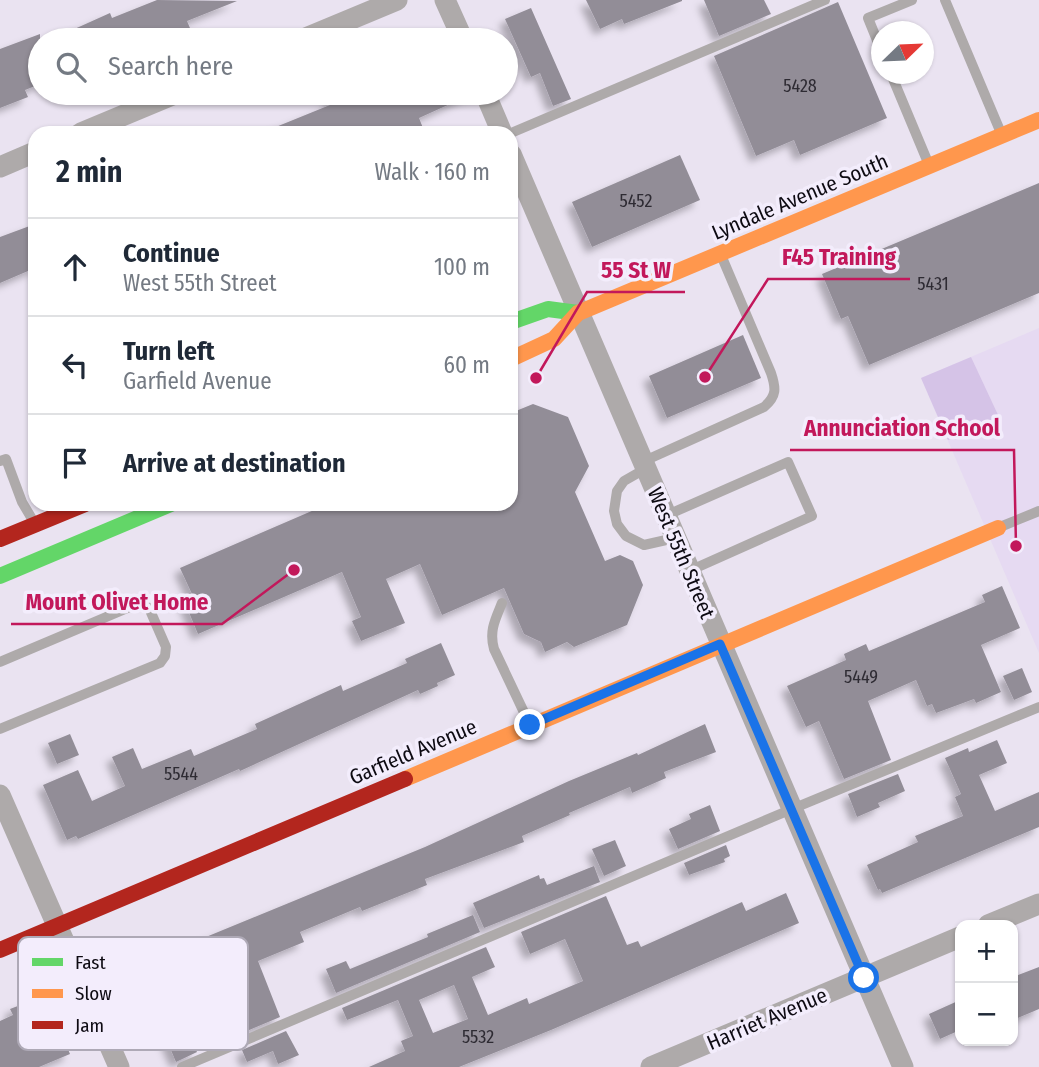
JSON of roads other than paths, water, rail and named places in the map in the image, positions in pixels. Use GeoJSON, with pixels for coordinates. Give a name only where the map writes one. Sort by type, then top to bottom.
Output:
{"type":"FeatureCollection","features":[{"type":"Feature","properties":{"kind":"street"},"geometry":{"type":"LineString","coordinates":[[330,28],[397,0]]}},
{"type":"Feature","properties":{"kind":"street"},"geometry":{"type":"LineString","coordinates":[[445,0],[458,28]]}},
{"type":"Feature","properties":{"kind":"street"},"geometry":{"type":"LineString","coordinates":[[98,126],[148,105]]}},
{"type":"Feature","properties":{"kind":"street"},"geometry":{"type":"LineString","coordinates":[[490,105],[499,126]]}},
{"type":"Feature","properties":{"kind":"street","name":"Lyndale Avenue South"},"geometry":{"type":"LineString","coordinates":[[518,356],[554,339],[578,313],[1039,120]]}},
{"type":"Feature","properties":{"kind":"street"},"geometry":{"type":"LineString","coordinates":[[0,167],[28,155]]}},
{"type":"Feature","properties":{"kind":"street","name":"West 55th Street"},"geometry":{"type":"LineString","coordinates":[[518,171],[903,1067]]}},
{"type":"Feature","properties":{"kind":"street","name":"Lyndale Avenue South"},"geometry":{"type":"LineString","coordinates":[[518,320],[548,309],[578,313]]}},
{"type":"Feature","properties":{"kind":"street"},"geometry":{"type":"LineString","coordinates":[[0,539],[68,511]]}},
{"type":"Feature","properties":{"kind":"street"},"geometry":{"type":"LineString","coordinates":[[0,576],[154,511]]}},
{"type":"Feature","properties":{"kind":"street","name":"Garfield Avenue"},"geometry":{"type":"LineString","coordinates":[[29,937],[998,528]]}},
{"type":"Feature","properties":{"kind":"street"},"geometry":{"type":"LineString","coordinates":[[0,795],[61,937]]}},
{"type":"Feature","properties":{"kind":"street"},"geometry":{"type":"LineString","coordinates":[[1000,920],[1039,904]]}},
{"type":"Feature","properties":{"kind":"street","name":"Harriet Avenue"},"geometry":{"type":"LineString","coordinates":[[652,1067],[955,939]]}},
{"type":"Feature","properties":{"kind":"street","name":"Garfield Avenue"},"geometry":{"type":"LineString","coordinates":[[0,950],[18,942]]}},
{"type":"Feature","properties":{"kind":"street"},"geometry":{"type":"LineString","coordinates":[[111,1050],[119,1067]]}},
{"type":"Feature","properties":{"kind":"lane"},"geometry":{"type":"LineString","coordinates":[[518,130],[825,0]]}},
{"type":"Feature","properties":{"kind":"lane"},"geometry":{"type":"LineString","coordinates":[[871,25],[868,18],[912,0]]}},
{"type":"Feature","properties":{"kind":"lane"},"geometry":{"type":"LineString","coordinates":[[945,0],[1002,135]]}},
{"type":"Feature","properties":{"kind":"lane"},"geometry":{"type":"LineString","coordinates":[[895,84],[930,165]]}},
{"type":"Feature","properties":{"kind":"lane"},"geometry":{"type":"LineString","coordinates":[[675,538],[654,545],[644,545],[626,536],[617,524],[614,511],[617,491],[624,481],[643,465],[764,407],[774,399],[776,388],[720,253]]}},
{"type":"Feature","properties":{"kind":"lane"},"geometry":{"type":"LineString","coordinates":[[0,461],[6,458],[22,502],[35,524]]}},
{"type":"Feature","properties":{"kind":"lane"},"geometry":{"type":"LineString","coordinates":[[665,516],[788,462],[812,516],[688,571]]}},
{"type":"Feature","properties":{"kind":"lane"},"geometry":{"type":"LineString","coordinates":[[998,528],[1039,511]]}},
{"type":"Feature","properties":{"kind":"lane"},"geometry":{"type":"LineString","coordinates":[[502,603],[492,626],[491,637],[494,649],[530,725]]}},
{"type":"Feature","properties":{"kind":"lane"},"geometry":{"type":"LineString","coordinates":[[0,662],[137,604],[149,608],[166,647],[165,656],[160,663],[0,729]]}},
{"type":"Feature","properties":{"kind":"lane"},"geometry":{"type":"LineString","coordinates":[[248,1039],[792,809],[1039,708]]}},
{"type":"Feature","properties":{"kind":"lane"},"geometry":{"type":"LineString","coordinates":[[182,1067],[222,1050]]}},
{"type":"Feature","properties":{"kind":"place","name":"F45 Training"},"geometry":{"type":"Point","coordinates":[705,377]}},
{"type":"Feature","properties":{"kind":"place","name":"55 St W"},"geometry":{"type":"Point","coordinates":[536,378]}},
{"type":"Feature","properties":{"kind":"place","name":"Annunciation School"},"geometry":{"type":"Point","coordinates":[1016,546]}},
{"type":"Feature","properties":{"kind":"place","name":"Mount Olivet Home"},"geometry":{"type":"Point","coordinates":[294,570]}}]}
